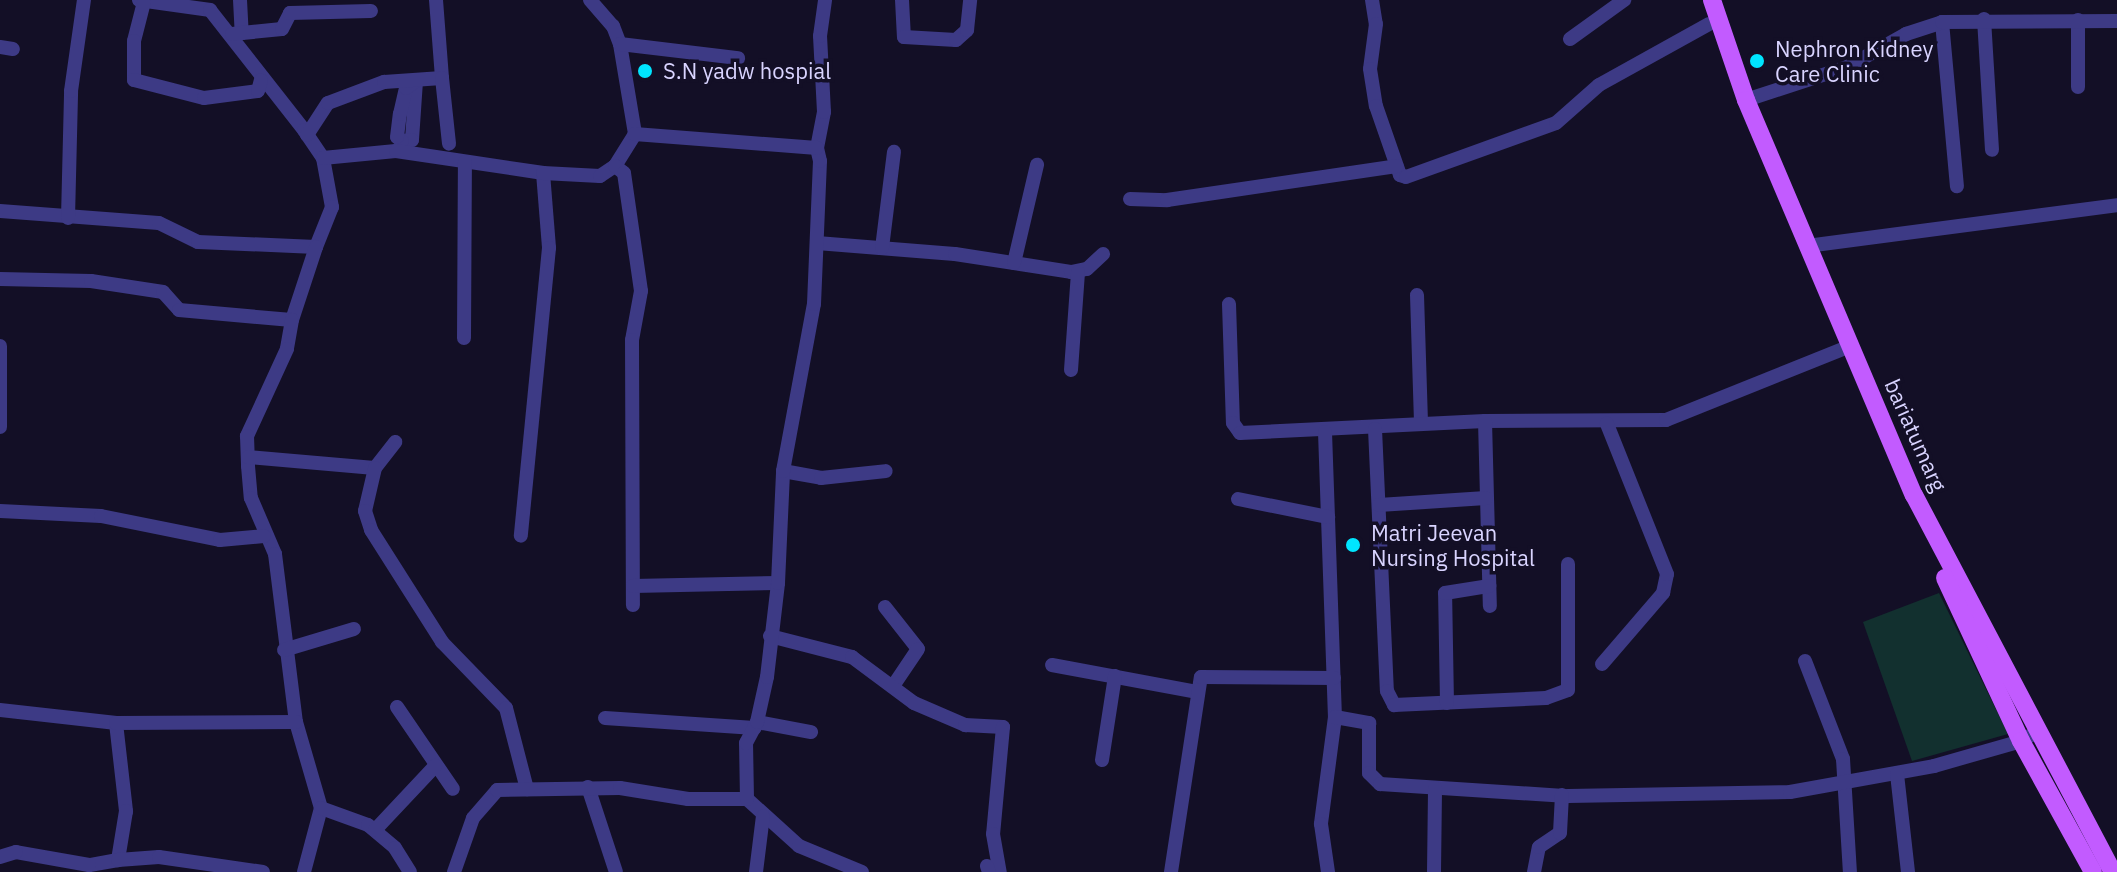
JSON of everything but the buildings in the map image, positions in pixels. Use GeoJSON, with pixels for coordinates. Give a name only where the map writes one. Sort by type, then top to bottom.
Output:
{"type":"FeatureCollection","features":[{"type":"Feature","properties":{"kind":"main road","name":"bariatumarg"},"geometry":{"type":"LineString","coordinates":[[1701,0],[1736,102],[1914,495],[2109,870]]}},
{"type":"Feature","properties":{"kind":"main road","name":"bariatumarg"},"geometry":{"type":"LineString","coordinates":[[1712,0],[1746,100],[1847,347],[2021,741],[2109,870]]}},
{"type":"Feature","properties":{"kind":"street"},"geometry":{"type":"LineString","coordinates":[[68,218],[71,91],[84,0]]}},
{"type":"Feature","properties":{"kind":"street"},"geometry":{"type":"LineString","coordinates":[[237,34],[240,0]]}},
{"type":"Feature","properties":{"kind":"street"},"geometry":{"type":"LineString","coordinates":[[436,0],[449,144]]}},
{"type":"Feature","properties":{"kind":"street"},"geometry":{"type":"LineString","coordinates":[[323,158],[396,151],[543,173],[600,176],[615,166],[635,134],[620,44],[613,26],[590,0]]}},
{"type":"Feature","properties":{"kind":"street"},"geometry":{"type":"LineString","coordinates":[[825,0],[820,36],[824,112],[817,148],[814,304],[783,471],[778,583],[770,636],[756,725],[746,743],[747,799],[799,846],[862,872]]}},
{"type":"Feature","properties":{"kind":"street"},"geometry":{"type":"LineString","coordinates":[[902,0],[904,37],[956,40],[967,30],[970,0]]}},
{"type":"Feature","properties":{"kind":"street"},"geometry":{"type":"LineString","coordinates":[[1372,0],[1372,81],[1400,175],[1416,175],[1540,130],[1570,113],[1599,85],[1709,24]]}},
{"type":"Feature","properties":{"kind":"street"},"geometry":{"type":"LineString","coordinates":[[1570,39],[1624,0]]}},
{"type":"Feature","properties":{"kind":"street"},"geometry":{"type":"LineString","coordinates":[[261,80],[258,91],[204,98],[134,80],[134,41],[142,1],[210,10],[237,34],[261,80],[323,158],[332,216],[316,247],[292,320],[287,349],[247,436],[251,498],[264,536],[275,554],[284,650],[296,722],[321,808],[304,872]]}},
{"type":"Feature","properties":{"kind":"street"},"geometry":{"type":"LineString","coordinates":[[237,34],[282,29],[290,13],[371,11]]}},
{"type":"Feature","properties":{"kind":"street"},"geometry":{"type":"LineString","coordinates":[[1746,100],[1847,67],[1906,34],[1942,22],[1984,19],[2117,21]]}},
{"type":"Feature","properties":{"kind":"street"},"geometry":{"type":"LineString","coordinates":[[1984,19],[1992,150]]}},
{"type":"Feature","properties":{"kind":"street"},"geometry":{"type":"LineString","coordinates":[[2078,20],[2078,87]]}},
{"type":"Feature","properties":{"kind":"street"},"geometry":{"type":"LineString","coordinates":[[1942,22],[1957,186]]}},
{"type":"Feature","properties":{"kind":"street"},"geometry":{"type":"LineString","coordinates":[[620,44],[738,58]]}},
{"type":"Feature","properties":{"kind":"street"},"geometry":{"type":"LineString","coordinates":[[307,135],[328,103],[384,82],[442,78]]}},
{"type":"Feature","properties":{"kind":"street"},"geometry":{"type":"LineString","coordinates":[[635,134],[817,148]]}},
{"type":"Feature","properties":{"kind":"street"},"geometry":{"type":"LineString","coordinates":[[882,248],[894,152]]}},
{"type":"Feature","properties":{"kind":"street"},"geometry":{"type":"LineString","coordinates":[[464,338],[465,162]]}},
{"type":"Feature","properties":{"kind":"street"},"geometry":{"type":"LineString","coordinates":[[1014,263],[1037,165]]}},
{"type":"Feature","properties":{"kind":"street"},"geometry":{"type":"LineString","coordinates":[[615,166],[624,173],[641,291],[632,340],[633,605]]}},
{"type":"Feature","properties":{"kind":"street"},"geometry":{"type":"LineString","coordinates":[[1130,199],[1167,200],[1397,166]]}},
{"type":"Feature","properties":{"kind":"street"},"geometry":{"type":"LineString","coordinates":[[521,536],[549,248],[543,173]]}},
{"type":"Feature","properties":{"kind":"street"},"geometry":{"type":"LineString","coordinates":[[1807,246],[2117,205]]}},
{"type":"Feature","properties":{"kind":"street"},"geometry":{"type":"LineString","coordinates":[[0,211],[159,223],[198,242],[316,247]]}},
{"type":"Feature","properties":{"kind":"street"},"geometry":{"type":"LineString","coordinates":[[817,243],[1078,272],[1103,254]]}},
{"type":"Feature","properties":{"kind":"street"},"geometry":{"type":"LineString","coordinates":[[1071,370],[1078,272]]}},
{"type":"Feature","properties":{"kind":"street"},"geometry":{"type":"LineString","coordinates":[[0,279],[91,281],[163,292],[179,310],[292,320]]}},
{"type":"Feature","properties":{"kind":"street"},"geometry":{"type":"LineString","coordinates":[[1417,295],[1421,423]]}},
{"type":"Feature","properties":{"kind":"street"},"geometry":{"type":"LineString","coordinates":[[1229,304],[1235,431],[1325,432],[1485,421],[1607,424],[1692,413],[1847,347]]}},
{"type":"Feature","properties":{"kind":"street"},"geometry":{"type":"LineString","coordinates":[[0,346],[0,427]]}},
{"type":"Feature","properties":{"kind":"street"},"geometry":{"type":"LineString","coordinates":[[1485,421],[1490,606]]}},
{"type":"Feature","properties":{"kind":"street"},"geometry":{"type":"LineString","coordinates":[[1602,664],[1663,593],[1667,574],[1607,424]]}},
{"type":"Feature","properties":{"kind":"street"},"geometry":{"type":"LineString","coordinates":[[1375,429],[1389,700],[1394,705],[1546,698],[1568,690],[1568,564]]}},
{"type":"Feature","properties":{"kind":"street"},"geometry":{"type":"LineString","coordinates":[[1325,432],[1335,717],[1321,824],[1328,872]]}},
{"type":"Feature","properties":{"kind":"street"},"geometry":{"type":"LineString","coordinates":[[395,442],[375,468],[365,511],[371,530],[442,642],[506,708],[527,789]]}},
{"type":"Feature","properties":{"kind":"street"},"geometry":{"type":"LineString","coordinates":[[248,457],[375,468]]}},
{"type":"Feature","properties":{"kind":"street"},"geometry":{"type":"LineString","coordinates":[[783,471],[821,478],[886,471]]}},
{"type":"Feature","properties":{"kind":"street"},"geometry":{"type":"LineString","coordinates":[[1379,505],[1486,498]]}},
{"type":"Feature","properties":{"kind":"street"},"geometry":{"type":"LineString","coordinates":[[1238,499],[1328,517]]}},
{"type":"Feature","properties":{"kind":"street"},"geometry":{"type":"LineString","coordinates":[[0,511],[101,516],[220,540],[264,536]]}},
{"type":"Feature","properties":{"kind":"street"},"geometry":{"type":"LineString","coordinates":[[633,586],[778,583]]}},
{"type":"Feature","properties":{"kind":"street"},"geometry":{"type":"LineString","coordinates":[[1447,703],[1445,593],[1489,586]]}},
{"type":"Feature","properties":{"kind":"street"},"geometry":{"type":"LineString","coordinates":[[885,607],[918,649],[893,686]]}},
{"type":"Feature","properties":{"kind":"street"},"geometry":{"type":"LineString","coordinates":[[284,650],[354,629]]}},
{"type":"Feature","properties":{"kind":"street"},"geometry":{"type":"LineString","coordinates":[[770,636],[837,651],[914,703],[965,725],[1005,729],[992,870]]}},
{"type":"Feature","properties":{"kind":"street"},"geometry":{"type":"LineString","coordinates":[[1805,661],[1840,749],[1850,872]]}},
{"type":"Feature","properties":{"kind":"street"},"geometry":{"type":"LineString","coordinates":[[1052,665],[1197,692]]}},
{"type":"Feature","properties":{"kind":"street"},"geometry":{"type":"LineString","coordinates":[[1171,872],[1201,677],[1207,674],[1334,678]]}},
{"type":"Feature","properties":{"kind":"street"},"geometry":{"type":"LineString","coordinates":[[1102,760],[1115,676]]}},
{"type":"Feature","properties":{"kind":"street"},"geometry":{"type":"LineString","coordinates":[[397,707],[453,789]]}},
{"type":"Feature","properties":{"kind":"street"},"geometry":{"type":"LineString","coordinates":[[0,710],[116,723],[296,722]]}},
{"type":"Feature","properties":{"kind":"street"},"geometry":{"type":"LineString","coordinates":[[1335,717],[1369,723],[1370,778],[1380,784],[1562,795],[1693,797],[1845,783],[1897,774],[2021,741],[2038,731]]}},
{"type":"Feature","properties":{"kind":"street"},"geometry":{"type":"LineString","coordinates":[[605,718],[756,725],[811,732]]}},
{"type":"Feature","properties":{"kind":"street"},"geometry":{"type":"LineString","coordinates":[[116,723],[126,811],[118,860]]}},
{"type":"Feature","properties":{"kind":"street"},"geometry":{"type":"LineString","coordinates":[[375,830],[435,766]]}},
{"type":"Feature","properties":{"kind":"street"},"geometry":{"type":"LineString","coordinates":[[1897,774],[1908,872]]}},
{"type":"Feature","properties":{"kind":"street"},"geometry":{"type":"LineString","coordinates":[[588,787],[616,872]]}},
{"type":"Feature","properties":{"kind":"street"},"geometry":{"type":"LineString","coordinates":[[454,872],[468,828],[486,799],[497,790],[588,787],[688,799],[747,799]]}},
{"type":"Feature","properties":{"kind":"street"},"geometry":{"type":"LineString","coordinates":[[1434,872],[1435,788]]}},
{"type":"Feature","properties":{"kind":"street"},"geometry":{"type":"LineString","coordinates":[[1534,872],[1539,847],[1560,833],[1562,795]]}},
{"type":"Feature","properties":{"kind":"street"},"geometry":{"type":"LineString","coordinates":[[321,808],[375,830],[410,872]]}},
{"type":"Feature","properties":{"kind":"street"},"geometry":{"type":"LineString","coordinates":[[756,872],[763,816]]}},
{"type":"Feature","properties":{"kind":"street"},"geometry":{"type":"LineString","coordinates":[[0,857],[16,852],[89,865],[159,857],[236,871],[263,872]]}},
{"type":"Feature","properties":{"kind":"green space"},"geometry":{"type":"Polygon","coordinates":[[[1939,593],[2008,734],[1912,761],[1863,622],[1939,593]]]}},
{"type":"Feature","properties":{"kind":"place","name":"Nephron Kidney Care Clinic"},"geometry":{"type":"Point","coordinates":[1757,61]}},
{"type":"Feature","properties":{"kind":"place","name":"S.N yadw hospial"},"geometry":{"type":"Point","coordinates":[645,71]}},
{"type":"Feature","properties":{"kind":"place","name":"Matri Jeevan Nursing Hospital"},"geometry":{"type":"Point","coordinates":[1353,545]}}]}
